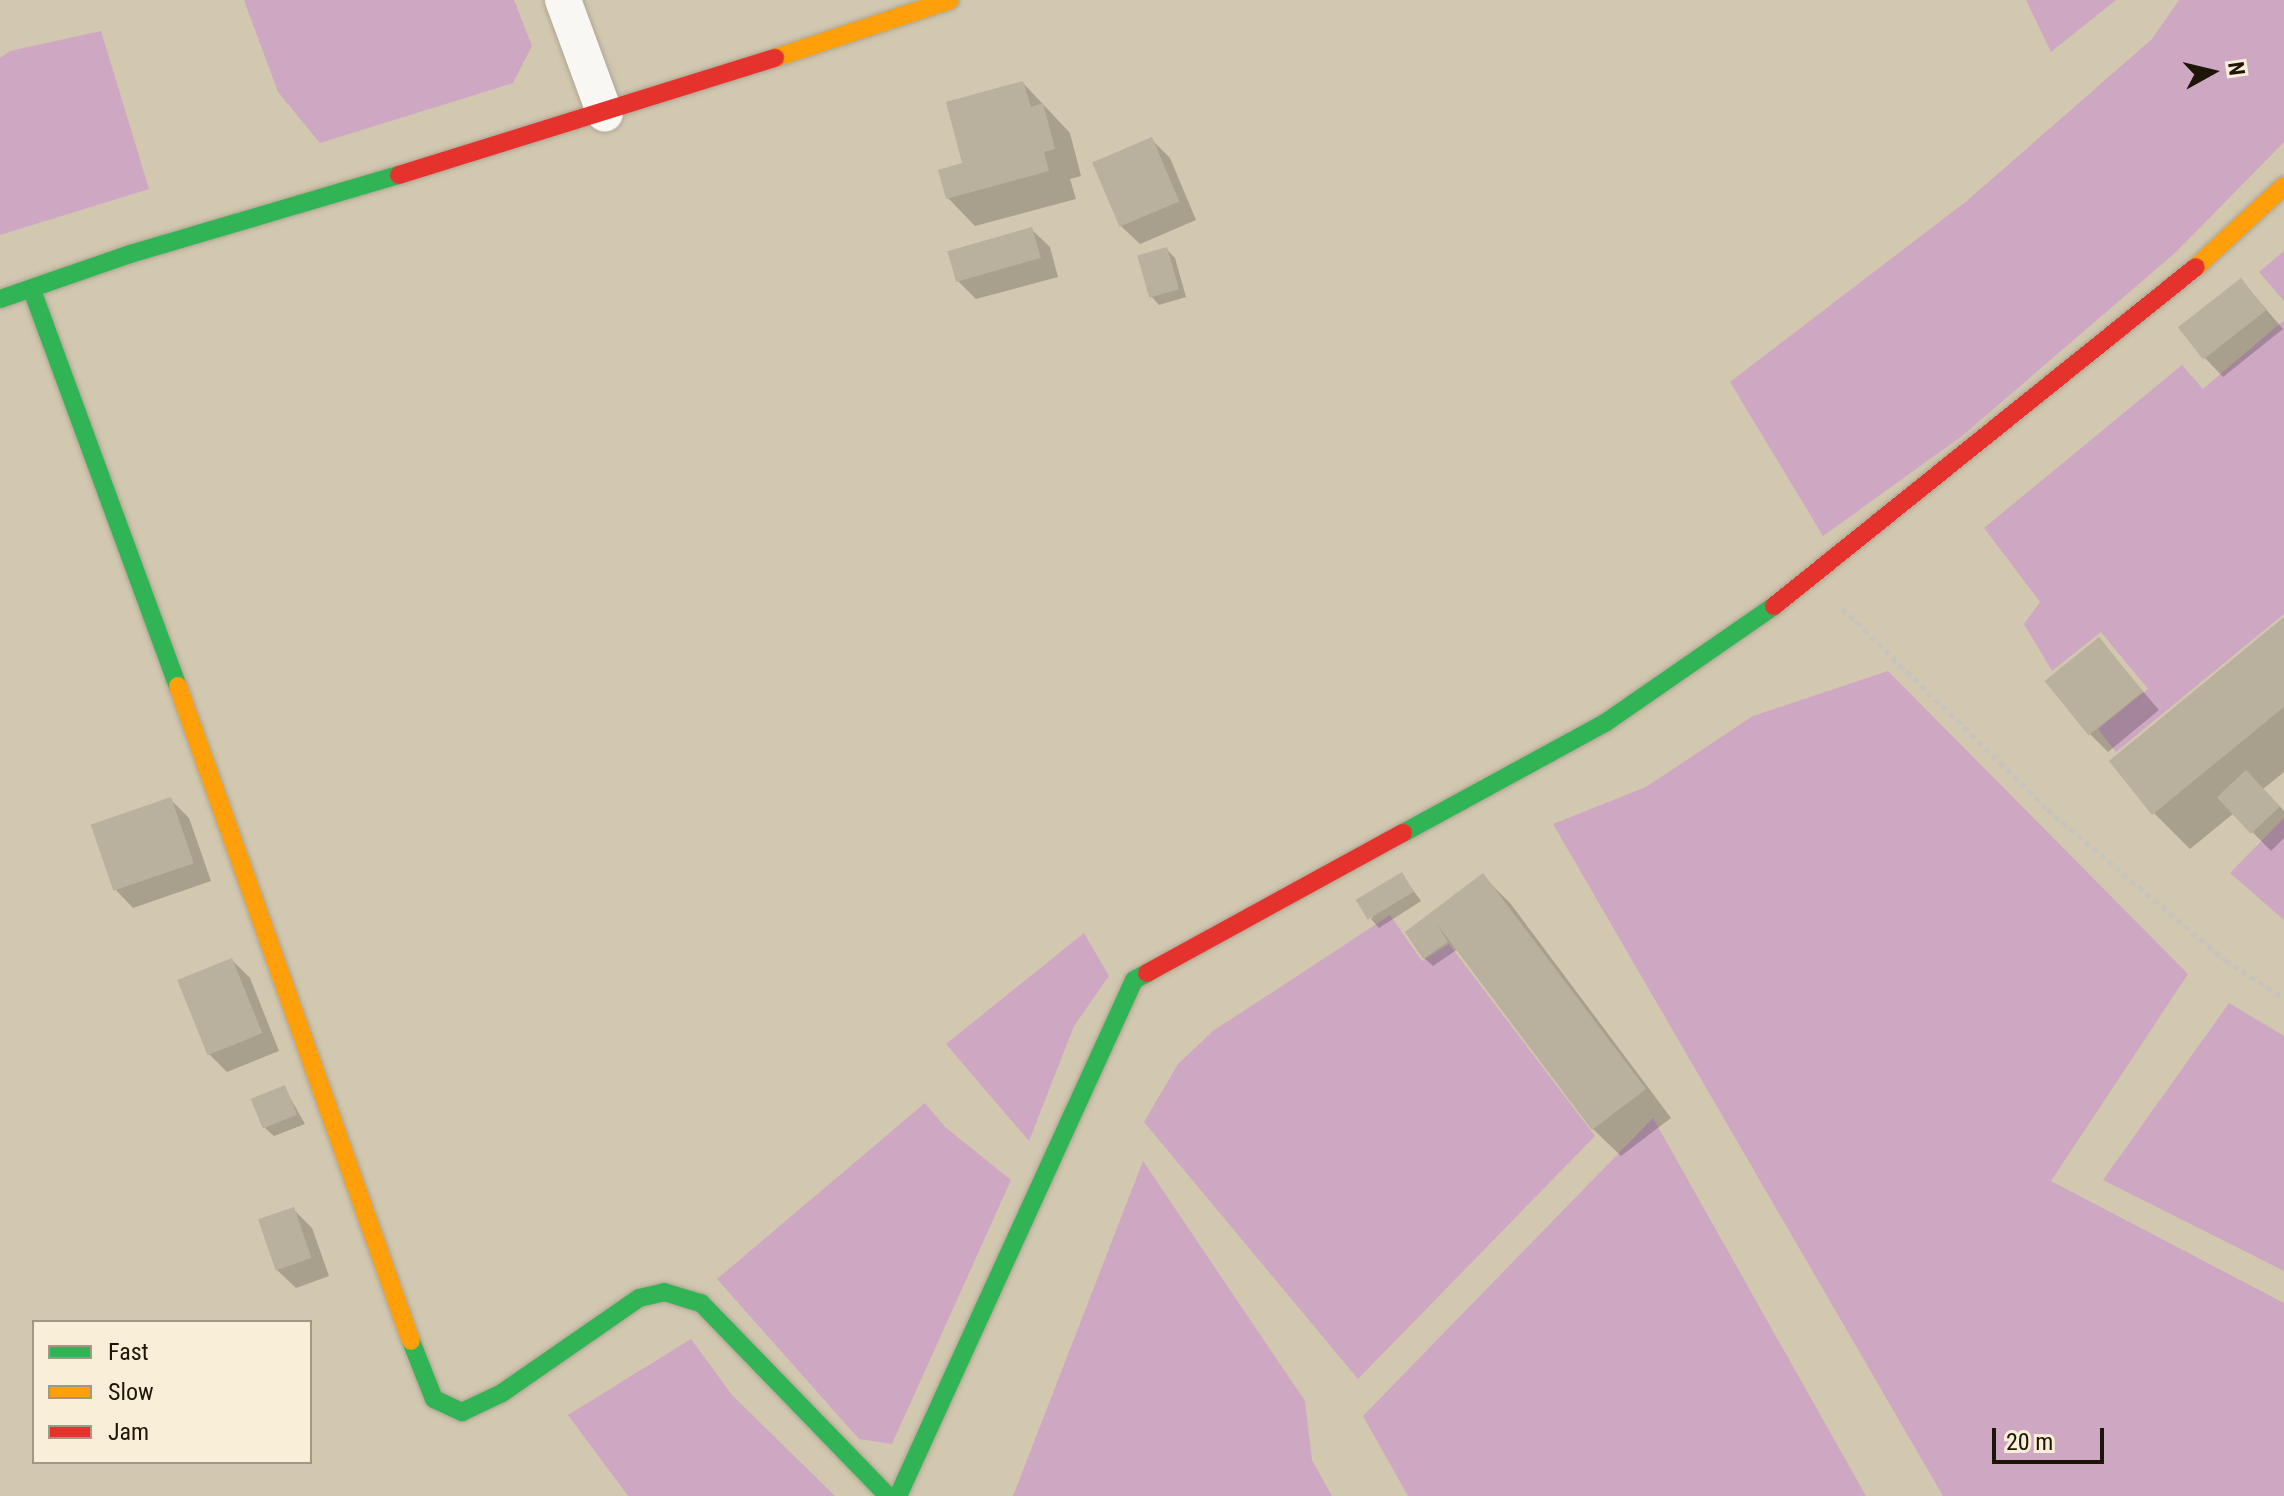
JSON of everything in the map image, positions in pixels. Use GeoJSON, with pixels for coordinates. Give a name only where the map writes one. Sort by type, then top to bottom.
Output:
{"type":"FeatureCollection","features":[{"type":"Feature","properties":{"kind":"street"},"geometry":{"type":"LineString","coordinates":[[563,0],[605,114]]}},
{"type":"Feature","properties":{"kind":"street"},"geometry":{"type":"LineString","coordinates":[[0,299],[130,254],[605,114],[950,0]]}},
{"type":"Feature","properties":{"kind":"street"},"geometry":{"type":"LineString","coordinates":[[898,1496],[1134,980],[1605,723],[1813,579],[2172,288],[2284,186]]}},
{"type":"Feature","properties":{"kind":"street"},"geometry":{"type":"LineString","coordinates":[[32,290],[116,511],[394,1300],[434,1399],[462,1412],[502,1393],[639,1298],[664,1292],[701,1303],[888,1496]]}},
{"type":"Feature","properties":{"kind":"path"},"geometry":{"type":"LineString","coordinates":[[1813,579],[2047,809],[2225,960],[2284,998]]}},
{"type":"Feature","properties":{"kind":"shaded area"},"geometry":{"type":"Polygon","coordinates":[[[244,0],[514,0],[532,46],[513,83],[320,143],[278,92],[244,0]]]}},
{"type":"Feature","properties":{"kind":"shaded area"},"geometry":{"type":"Polygon","coordinates":[[[2026,0],[2116,0],[2051,52],[2026,0]]]}},
{"type":"Feature","properties":{"kind":"shaded area"},"geometry":{"type":"Polygon","coordinates":[[[2179,0],[2284,0],[2284,142],[2175,253],[1962,436],[1823,536],[1730,382],[1968,200],[2152,39],[2179,0]]]}},
{"type":"Feature","properties":{"kind":"shaded area"},"geometry":{"type":"Polygon","coordinates":[[[101,31],[149,189],[0,235],[0,58],[10,51],[101,31]]]}},
{"type":"Feature","properties":{"kind":"shaded area"},"geometry":{"type":"Polygon","coordinates":[[[2284,251],[2284,301],[2259,272],[2284,251]]]}},
{"type":"Feature","properties":{"kind":"shaded area"},"geometry":{"type":"Polygon","coordinates":[[[2284,320],[2284,614],[2116,752],[2098,729],[2148,689],[2101,632],[2052,671],[2024,624],[2040,602],[1984,528],[2182,365],[2203,389],[2284,320]]]}},
{"type":"Feature","properties":{"kind":"shaded area"},"geometry":{"type":"Polygon","coordinates":[[[1888,671],[2188,974],[2051,1181],[2284,1303],[2284,1496],[1943,1496],[1553,824],[1646,787],[1753,716],[1888,671]]]}},
{"type":"Feature","properties":{"kind":"shaded area"},"geometry":{"type":"Polygon","coordinates":[[[2284,818],[2284,920],[2230,873],[2284,818]]]}},
{"type":"Feature","properties":{"kind":"shaded area"},"geometry":{"type":"Polygon","coordinates":[[[1390,915],[1422,961],[1449,944],[1595,1136],[1358,1379],[1144,1122],[1178,1064],[1213,1031],[1390,915]]]}},
{"type":"Feature","properties":{"kind":"shaded area"},"geometry":{"type":"Polygon","coordinates":[[[1084,933],[1109,976],[1074,1026],[1029,1141],[946,1044],[1084,933]]]}},
{"type":"Feature","properties":{"kind":"shaded area"},"geometry":{"type":"Polygon","coordinates":[[[2229,1003],[2284,1036],[2284,1271],[2103,1180],[2229,1003]]]}},
{"type":"Feature","properties":{"kind":"shaded area"},"geometry":{"type":"Polygon","coordinates":[[[925,1103],[945,1127],[1011,1180],[892,1444],[859,1439],[717,1279],[925,1103]]]}},
{"type":"Feature","properties":{"kind":"shaded area"},"geometry":{"type":"Polygon","coordinates":[[[1653,1118],[1866,1496],[1408,1496],[1363,1416],[1653,1118]]]}},
{"type":"Feature","properties":{"kind":"shaded area"},"geometry":{"type":"Polygon","coordinates":[[[1143,1161],[1305,1401],[1312,1460],[1332,1496],[1013,1496],[1143,1161]]]}},
{"type":"Feature","properties":{"kind":"shaded area"},"geometry":{"type":"Polygon","coordinates":[[[691,1339],[732,1395],[835,1496],[628,1496],[568,1415],[691,1339]]]}},
{"type":"Feature","properties":{"kind":"building"},"geometry":{"type":"Polygon","coordinates":[[[1023,81],[1031,107],[1043,103],[1055,149],[1044,152],[1049,171],[946,199],[938,170],[962,163],[946,102],[1023,81]]]}},
{"type":"Feature","properties":{"kind":"building"},"geometry":{"type":"Polygon","coordinates":[[[1152,137],[1179,201],[1120,227],[1092,162],[1152,137]]]}},
{"type":"Feature","properties":{"kind":"building"},"geometry":{"type":"Polygon","coordinates":[[[1032,227],[1041,258],[956,282],[947,251],[1032,227]]]}},
{"type":"Feature","properties":{"kind":"building"},"geometry":{"type":"Polygon","coordinates":[[[1167,247],[1179,289],[1149,298],[1137,256],[1167,247]]]}},
{"type":"Feature","properties":{"kind":"building"},"geometry":{"type":"Polygon","coordinates":[[[2241,278],[2266,310],[2203,360],[2178,327],[2241,278]]]}},
{"type":"Feature","properties":{"kind":"building"},"geometry":{"type":"Polygon","coordinates":[[[2284,617],[2284,707],[2152,815],[2109,761],[2284,617]]]}},
{"type":"Feature","properties":{"kind":"building"},"geometry":{"type":"Polygon","coordinates":[[[2099,637],[2143,691],[2089,735],[2045,681],[2099,637]]]}},
{"type":"Feature","properties":{"kind":"building"},"geometry":{"type":"Polygon","coordinates":[[[2246,770],[2280,807],[2251,834],[2217,797],[2246,770]]]}},
{"type":"Feature","properties":{"kind":"building"},"geometry":{"type":"Polygon","coordinates":[[[171,797],[194,863],[113,891],[91,825],[171,797]]]}},
{"type":"Feature","properties":{"kind":"building"},"geometry":{"type":"Polygon","coordinates":[[[1402,872],[1414,892],[1368,920],[1356,900],[1402,872]]]}},
{"type":"Feature","properties":{"kind":"building"},"geometry":{"type":"Polygon","coordinates":[[[1483,873],[1646,1089],[1592,1130],[1436,923],[1448,942],[1423,959],[1405,932],[1483,873]]]}},
{"type":"Feature","properties":{"kind":"building"},"geometry":{"type":"Polygon","coordinates":[[[232,958],[262,1033],[208,1055],[177,980],[232,958]]]}},
{"type":"Feature","properties":{"kind":"building"},"geometry":{"type":"Polygon","coordinates":[[[285,1085],[297,1115],[263,1129],[251,1099],[285,1085]]]}},
{"type":"Feature","properties":{"kind":"building"},"geometry":{"type":"Polygon","coordinates":[[[294,1207],[312,1258],[276,1270],[258,1219],[294,1207]]]}},
{"type":"Feature","properties":{"kind":"traffic: fast"},"geometry":{"type":"LineString","coordinates":[[0,299],[130,254],[399,175]]}},
{"type":"Feature","properties":{"kind":"traffic: fast"},"geometry":{"type":"LineString","coordinates":[[32,290],[178,686]]}},
{"type":"Feature","properties":{"kind":"traffic: fast"},"geometry":{"type":"LineString","coordinates":[[1403,833],[1605,723],[1774,606]]}},
{"type":"Feature","properties":{"kind":"traffic: fast"},"geometry":{"type":"LineString","coordinates":[[898,1496],[1134,980],[1147,973]]}},
{"type":"Feature","properties":{"kind":"traffic: fast"},"geometry":{"type":"LineString","coordinates":[[411,1341],[434,1399],[462,1412],[502,1393],[639,1298],[664,1292],[701,1303],[888,1496]]}},
{"type":"Feature","properties":{"kind":"traffic: slow"},"geometry":{"type":"LineString","coordinates":[[775,58],[950,0]]}},
{"type":"Feature","properties":{"kind":"traffic: slow"},"geometry":{"type":"LineString","coordinates":[[2196,267],[2284,186]]}},
{"type":"Feature","properties":{"kind":"traffic: slow"},"geometry":{"type":"LineString","coordinates":[[178,686],[411,1341]]}},
{"type":"Feature","properties":{"kind":"traffic: jam"},"geometry":{"type":"LineString","coordinates":[[399,175],[775,58]]}},
{"type":"Feature","properties":{"kind":"traffic: jam"},"geometry":{"type":"LineString","coordinates":[[1774,606],[2196,267]]}},
{"type":"Feature","properties":{"kind":"traffic: jam"},"geometry":{"type":"LineString","coordinates":[[1147,973],[1403,833]]}}]}
